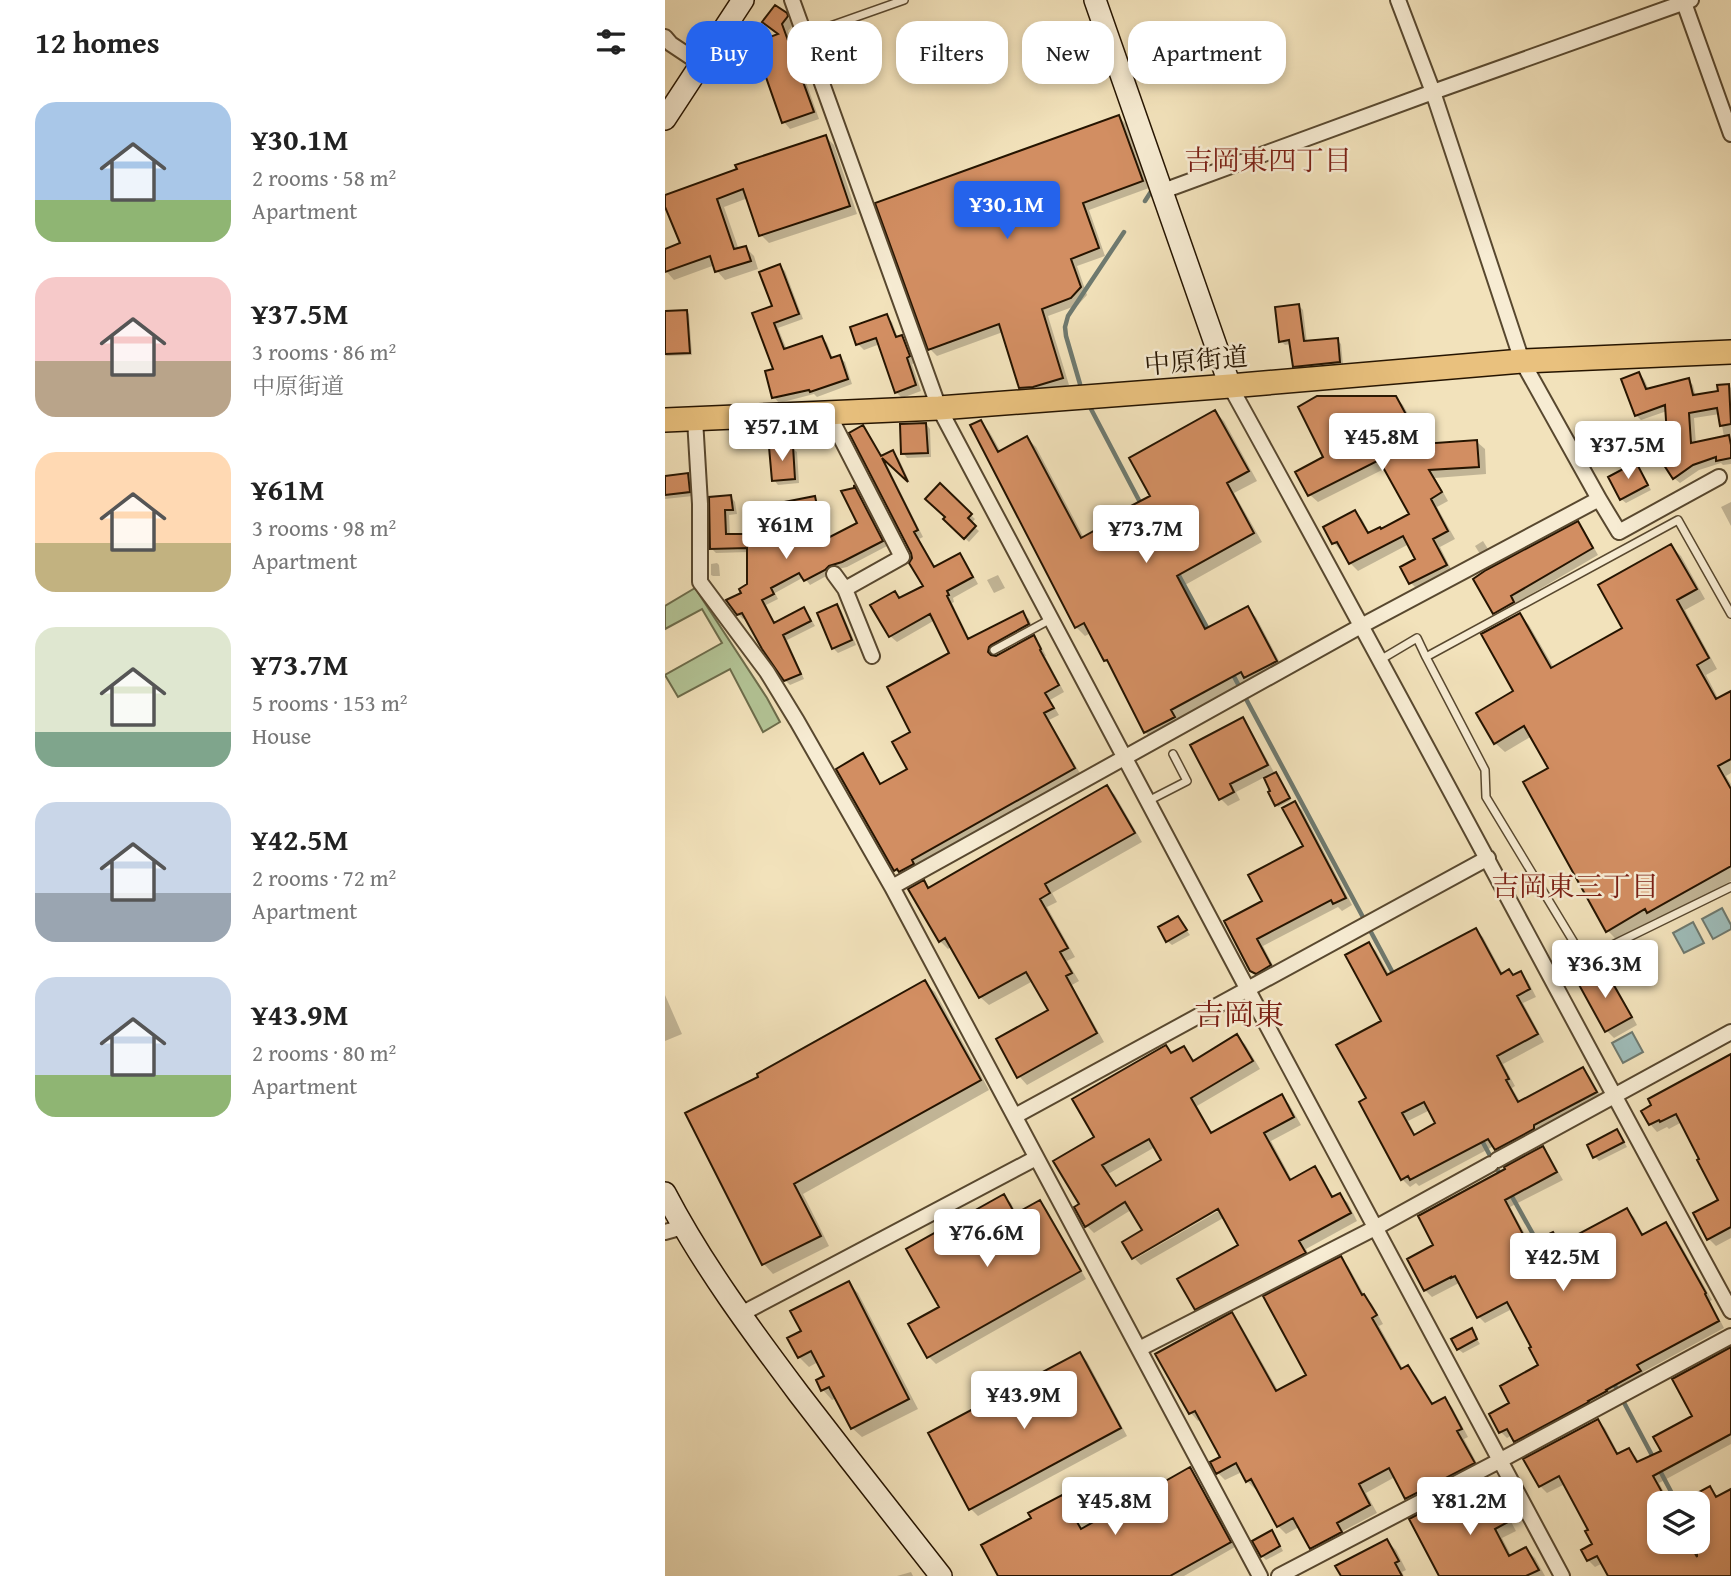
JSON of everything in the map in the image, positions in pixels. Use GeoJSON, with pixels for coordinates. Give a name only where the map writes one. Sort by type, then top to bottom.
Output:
{"type":"FeatureCollection","features":[{"type":"Feature","properties":{"kind":"main road","name":"中原街道"},"geometry":{"type":"LineString","coordinates":[[665,420],[939,408],[1523,361],[1731,352]]}},
{"type":"Feature","properties":{"kind":"street"},"geometry":{"type":"LineString","coordinates":[[729,21],[743,0]]}},
{"type":"Feature","properties":{"kind":"street"},"geometry":{"type":"LineString","coordinates":[[792,0],[800,21]]}},
{"type":"Feature","properties":{"kind":"street"},"geometry":{"type":"LineString","coordinates":[[1095,0],[1230,386],[1731,1311]]}},
{"type":"Feature","properties":{"kind":"street"},"geometry":{"type":"LineString","coordinates":[[1398,0],[1433,92],[1523,361],[1619,532],[1719,477]]}},
{"type":"Feature","properties":{"kind":"street"},"geometry":{"type":"LineString","coordinates":[[1163,191],[1686,1],[1731,134]]}},
{"type":"Feature","properties":{"kind":"street"},"geometry":{"type":"LineString","coordinates":[[665,37],[686,54]]}},
{"type":"Feature","properties":{"kind":"street"},"geometry":{"type":"LineString","coordinates":[[665,119],[688,84]]}},
{"type":"Feature","properties":{"kind":"street"},"geometry":{"type":"LineString","coordinates":[[823,84],[939,408],[1562,1576]]}},
{"type":"Feature","properties":{"kind":"street"},"geometry":{"type":"LineString","coordinates":[[828,413],[902,557],[845,589]]}},
{"type":"Feature","properties":{"kind":"street"},"geometry":{"type":"LineString","coordinates":[[695,419],[700,504],[700,582],[767,672],[891,887],[1260,1576]]}},
{"type":"Feature","properties":{"kind":"street"},"geometry":{"type":"LineString","coordinates":[[891,887],[1361,626],[1599,499]]}},
{"type":"Feature","properties":{"kind":"street"},"geometry":{"type":"LineString","coordinates":[[834,574],[845,589],[872,656]]}},
{"type":"Feature","properties":{"kind":"street"},"geometry":{"type":"LineString","coordinates":[[1015,1115],[1488,858]]}},
{"type":"Feature","properties":{"kind":"street"},"geometry":{"type":"LineString","coordinates":[[1139,1349],[1375,1228],[1731,1032]]}},
{"type":"Feature","properties":{"kind":"street"},"geometry":{"type":"LineString","coordinates":[[741,1314],[1036,1158]]}},
{"type":"Feature","properties":{"kind":"street"},"geometry":{"type":"LineString","coordinates":[[665,1193],[674,1229],[941,1576]]}},
{"type":"Feature","properties":{"kind":"street"},"geometry":{"type":"LineString","coordinates":[[1279,1576],[1731,1336]]}},
{"type":"Feature","properties":{"kind":"lane"},"geometry":{"type":"LineString","coordinates":[[845,21],[904,0]]}},
{"type":"Feature","properties":{"kind":"lane"},"geometry":{"type":"LineString","coordinates":[[1426,657],[1678,520],[1731,614]]}},
{"type":"Feature","properties":{"kind":"lane"},"geometry":{"type":"LineString","coordinates":[[994,650],[1051,619]]}},
{"type":"Feature","properties":{"kind":"lane"},"geometry":{"type":"LineString","coordinates":[[1380,660],[1417,638],[1485,770],[1486,797],[1584,960],[1731,887]]}},
{"type":"Feature","properties":{"kind":"lane"},"geometry":{"type":"LineString","coordinates":[[1148,801],[1187,780],[1173,754]]}},
{"type":"Feature","properties":{"kind":"green space"},"geometry":{"type":"Polygon","coordinates":[[[695,588],[780,722],[763,732],[730,669],[678,697],[665,675],[722,643],[702,609],[665,629],[665,606],[695,588]]]}},
{"type":"Feature","properties":{"kind":"water"},"geometry":{"type":"Polygon","coordinates":[[[1722,908],[1731,929],[1713,939],[1702,919],[1722,908]]]}},
{"type":"Feature","properties":{"kind":"water"},"geometry":{"type":"Polygon","coordinates":[[[1693,922],[1704,943],[1684,953],[1673,933],[1693,922]]]}},
{"type":"Feature","properties":{"kind":"water"},"geometry":{"type":"Polygon","coordinates":[[[1632,1032],[1643,1052],[1623,1063],[1612,1043],[1632,1032]]]}},
{"type":"Feature","properties":{"kind":"building"},"geometry":{"type":"Polygon","coordinates":[[[775,5],[787,13],[788,16],[782,24],[787,38],[787,84],[804,84],[814,112],[782,123],[768,84],[773,84],[773,36],[778,34],[773,30],[773,21],[763,21],[775,5]]]}},
{"type":"Feature","properties":{"kind":"building"},"geometry":{"type":"Polygon","coordinates":[[[1119,115],[1143,181],[1083,203],[1099,248],[1071,259],[1081,287],[1071,298],[1042,309],[1063,378],[1033,387],[1019,388],[999,324],[928,350],[875,203],[1119,115]]]}},
{"type":"Feature","properties":{"kind":"building"},"geometry":{"type":"Polygon","coordinates":[[[826,135],[850,206],[759,236],[743,189],[717,199],[734,249],[746,246],[751,261],[715,272],[710,256],[665,272],[665,249],[680,243],[665,207],[665,195],[737,169],[735,165],[826,135]]]}},
{"type":"Feature","properties":{"kind":"building"},"geometry":{"type":"Polygon","coordinates":[[[780,264],[799,314],[774,323],[784,349],[822,336],[831,358],[840,355],[848,379],[810,392],[809,390],[772,398],[765,371],[773,369],[752,313],[772,306],[759,272],[780,264]]]}},
{"type":"Feature","properties":{"kind":"building"},"geometry":{"type":"Polygon","coordinates":[[[1299,304],[1304,341],[1338,338],[1340,362],[1293,367],[1289,340],[1279,342],[1275,307],[1299,304]]]}},
{"type":"Feature","properties":{"kind":"building"},"geometry":{"type":"Polygon","coordinates":[[[687,310],[690,353],[665,354],[665,311],[687,310]]]}},
{"type":"Feature","properties":{"kind":"building"},"geometry":{"type":"Polygon","coordinates":[[[887,314],[896,337],[902,335],[916,385],[895,393],[876,338],[856,345],[850,327],[887,314]]]}},
{"type":"Feature","properties":{"kind":"building"},"geometry":{"type":"Polygon","coordinates":[[[1639,372],[1646,389],[1689,378],[1693,395],[1718,391],[1717,385],[1729,384],[1731,424],[1720,426],[1717,408],[1689,413],[1691,443],[1729,435],[1731,458],[1716,461],[1716,457],[1693,465],[1673,479],[1660,459],[1676,448],[1667,435],[1665,405],[1635,416],[1621,379],[1639,372]]]}},
{"type":"Feature","properties":{"kind":"building"},"geometry":{"type":"Polygon","coordinates":[[[1317,396],[1396,396],[1422,444],[1477,440],[1479,467],[1429,470],[1442,492],[1431,499],[1448,531],[1433,539],[1447,565],[1409,584],[1400,567],[1415,559],[1403,536],[1349,564],[1337,542],[1332,544],[1323,527],[1355,510],[1368,533],[1409,514],[1379,460],[1308,496],[1295,472],[1323,457],[1298,407],[1317,396]]]}},
{"type":"Feature","properties":{"kind":"building"},"geometry":{"type":"Polygon","coordinates":[[[1215,410],[1249,471],[1227,483],[1254,533],[1177,576],[1205,629],[1248,606],[1277,661],[1244,678],[1241,672],[1171,710],[1175,717],[1144,733],[1107,660],[1104,661],[1084,623],[1075,628],[970,425],[981,420],[998,452],[1027,436],[1081,538],[1106,524],[1104,520],[1150,496],[1129,458],[1215,410]]]}},
{"type":"Feature","properties":{"kind":"building"},"geometry":{"type":"Polygon","coordinates":[[[926,423],[928,453],[901,454],[900,424],[926,423]]]}},
{"type":"Feature","properties":{"kind":"building"},"geometry":{"type":"Polygon","coordinates":[[[863,425],[881,456],[893,450],[908,482],[882,458],[918,530],[914,532],[934,567],[960,553],[973,577],[947,591],[968,639],[1023,611],[1029,624],[991,645],[988,652],[996,656],[1034,635],[1059,685],[1045,693],[1054,708],[1044,713],[1075,768],[912,860],[914,864],[899,872],[897,869],[894,871],[836,769],[863,753],[880,784],[907,769],[892,742],[910,732],[887,687],[949,653],[930,614],[889,637],[870,605],[895,591],[899,598],[923,586],[909,563],[911,553],[849,433],[863,425]]]}},
{"type":"Feature","properties":{"kind":"building"},"geometry":{"type":"Polygon","coordinates":[[[793,446],[795,479],[772,481],[769,447],[793,446]]]}},
{"type":"Feature","properties":{"kind":"building"},"geometry":{"type":"Polygon","coordinates":[[[1636,462],[1648,485],[1620,500],[1608,477],[1636,462]]]}},
{"type":"Feature","properties":{"kind":"building"},"geometry":{"type":"Polygon","coordinates":[[[688,473],[690,492],[665,495],[665,476],[688,473]]]}},
{"type":"Feature","properties":{"kind":"building"},"geometry":{"type":"Polygon","coordinates":[[[940,483],[972,514],[968,518],[976,526],[964,539],[925,499],[940,483]]]}},
{"type":"Feature","properties":{"kind":"building"},"geometry":{"type":"Polygon","coordinates":[[[854,485],[883,541],[804,581],[799,573],[771,588],[774,594],[762,600],[774,623],[804,607],[811,621],[783,635],[801,674],[784,681],[742,613],[737,615],[726,600],[741,593],[739,589],[747,584],[747,548],[710,549],[709,497],[731,495],[733,510],[725,510],[726,534],[754,534],[750,511],[815,496],[824,540],[857,523],[841,491],[854,488],[854,485]]]}},
{"type":"Feature","properties":{"kind":"building"},"geometry":{"type":"Polygon","coordinates":[[[1578,521],[1593,548],[1511,596],[1514,602],[1493,614],[1473,579],[1578,521]]]}},
{"type":"Feature","properties":{"kind":"building"},"geometry":{"type":"Polygon","coordinates":[[[1671,544],[1697,589],[1677,600],[1709,658],[1697,665],[1716,699],[1731,691],[1731,759],[1718,766],[1731,789],[1731,866],[1647,913],[1645,909],[1606,932],[1523,782],[1548,768],[1524,726],[1494,744],[1476,713],[1513,691],[1481,634],[1520,613],[1551,668],[1622,628],[1598,585],[1671,544]]]}},
{"type":"Feature","properties":{"kind":"building"},"geometry":{"type":"Polygon","coordinates":[[[837,604],[852,640],[832,649],[817,613],[837,604]]]}},
{"type":"Feature","properties":{"kind":"building"},"geometry":{"type":"Polygon","coordinates":[[[1243,717],[1268,765],[1230,784],[1234,792],[1219,800],[1190,745],[1243,717]]]}},
{"type":"Feature","properties":{"kind":"building"},"geometry":{"type":"Polygon","coordinates":[[[1276,772],[1290,798],[1275,806],[1264,778],[1276,772]]]}},
{"type":"Feature","properties":{"kind":"building"},"geometry":{"type":"Polygon","coordinates":[[[1107,785],[1135,833],[1045,884],[1050,893],[1040,899],[1068,948],[1060,952],[1072,973],[1066,976],[1097,1033],[1017,1078],[996,1039],[1048,1010],[1026,972],[979,998],[945,938],[939,942],[908,889],[924,880],[928,888],[1107,785]]]}},
{"type":"Feature","properties":{"kind":"building"},"geometry":{"type":"Polygon","coordinates":[[[1295,801],[1346,898],[1333,904],[1331,900],[1257,939],[1271,965],[1256,974],[1250,971],[1224,921],[1262,901],[1248,875],[1303,846],[1282,808],[1295,801]]]}},
{"type":"Feature","properties":{"kind":"building"},"geometry":{"type":"Polygon","coordinates":[[[1178,916],[1187,930],[1166,942],[1158,927],[1178,916]]]}},
{"type":"Feature","properties":{"kind":"building"},"geometry":{"type":"Polygon","coordinates":[[[1476,928],[1501,974],[1509,969],[1513,975],[1521,971],[1530,989],[1517,996],[1538,1034],[1497,1056],[1518,1102],[1583,1067],[1597,1092],[1534,1125],[1534,1129],[1495,1150],[1488,1139],[1410,1180],[1408,1176],[1401,1180],[1359,1102],[1366,1098],[1336,1045],[1381,1021],[1345,955],[1369,942],[1387,975],[1476,928]],[[1424,1102],[1402,1113],[1414,1135],[1435,1123],[1424,1102]]]}},
{"type":"Feature","properties":{"kind":"building"},"geometry":{"type":"Polygon","coordinates":[[[1604,968],[1632,1017],[1605,1032],[1578,983],[1604,968]]]}},
{"type":"Feature","properties":{"kind":"building"},"geometry":{"type":"Polygon","coordinates":[[[925,980],[981,1080],[794,1184],[821,1236],[762,1265],[685,1113],[758,1077],[757,1074],[925,980]]]}},
{"type":"Feature","properties":{"kind":"building"},"geometry":{"type":"Polygon","coordinates":[[[1237,1034],[1253,1061],[1191,1098],[1211,1133],[1282,1094],[1294,1117],[1264,1133],[1290,1180],[1315,1166],[1332,1197],[1340,1193],[1351,1213],[1299,1241],[1306,1253],[1195,1310],[1177,1279],[1238,1245],[1218,1209],[1132,1259],[1122,1242],[1142,1230],[1125,1202],[1085,1227],[1074,1207],[1079,1204],[1053,1161],[1094,1137],[1072,1099],[1166,1045],[1171,1053],[1184,1046],[1193,1061],[1237,1034]],[[1149,1139],[1102,1165],[1116,1186],[1161,1160],[1149,1139]]]}},
{"type":"Feature","properties":{"kind":"building"},"geometry":{"type":"Polygon","coordinates":[[[1731,1054],[1731,1227],[1707,1240],[1693,1213],[1718,1200],[1676,1114],[1649,1125],[1641,1111],[1651,1105],[1648,1099],[1731,1054]]]}},
{"type":"Feature","properties":{"kind":"building"},"geometry":{"type":"Polygon","coordinates":[[[1617,1129],[1624,1142],[1593,1158],[1587,1145],[1617,1129]]]}},
{"type":"Feature","properties":{"kind":"building"},"geometry":{"type":"Polygon","coordinates":[[[1543,1146],[1557,1172],[1505,1200],[1528,1244],[1553,1232],[1560,1244],[1627,1208],[1642,1235],[1666,1222],[1719,1321],[1637,1365],[1641,1371],[1514,1442],[1507,1429],[1499,1433],[1489,1414],[1509,1403],[1500,1386],[1538,1365],[1507,1302],[1477,1318],[1455,1276],[1424,1291],[1407,1259],[1433,1245],[1418,1216],[1543,1146]]]}},
{"type":"Feature","properties":{"kind":"building"},"geometry":{"type":"Polygon","coordinates":[[[1004,1194],[1015,1214],[1040,1200],[1081,1271],[927,1358],[908,1324],[939,1307],[906,1249],[1004,1194]]]}},
{"type":"Feature","properties":{"kind":"building"},"geometry":{"type":"Polygon","coordinates":[[[1341,1256],[1362,1295],[1364,1294],[1377,1315],[1372,1318],[1401,1369],[1408,1365],[1432,1404],[1445,1397],[1462,1429],[1457,1431],[1475,1463],[1405,1499],[1389,1468],[1359,1484],[1370,1505],[1337,1523],[1342,1532],[1310,1549],[1293,1518],[1277,1527],[1251,1479],[1246,1482],[1236,1463],[1216,1474],[1210,1462],[1220,1457],[1195,1411],[1189,1414],[1155,1354],[1232,1312],[1276,1391],[1306,1375],[1263,1296],[1341,1256]]]}},
{"type":"Feature","properties":{"kind":"building"},"geometry":{"type":"Polygon","coordinates":[[[849,1281],[909,1399],[851,1429],[829,1387],[821,1391],[816,1380],[824,1376],[811,1351],[798,1358],[787,1338],[801,1331],[790,1311],[849,1281]]]}},
{"type":"Feature","properties":{"kind":"building"},"geometry":{"type":"Polygon","coordinates":[[[1472,1328],[1477,1339],[1457,1350],[1451,1339],[1472,1328]]]}},
{"type":"Feature","properties":{"kind":"building"},"geometry":{"type":"Polygon","coordinates":[[[1731,1347],[1731,1434],[1653,1476],[1661,1491],[1647,1491],[1647,1554],[1695,1554],[1697,1557],[1697,1554],[1710,1554],[1710,1491],[1701,1491],[1710,1486],[1716,1497],[1731,1489],[1731,1576],[1608,1576],[1597,1556],[1587,1561],[1581,1550],[1592,1544],[1585,1531],[1588,1530],[1559,1476],[1539,1487],[1523,1459],[1598,1419],[1617,1454],[1629,1448],[1637,1462],[1661,1451],[1653,1437],[1692,1416],[1672,1379],[1731,1347]]]}},
{"type":"Feature","properties":{"kind":"building"},"geometry":{"type":"Polygon","coordinates":[[[1080,1352],[1121,1428],[969,1510],[928,1433],[1080,1352]]]}},
{"type":"Feature","properties":{"kind":"building"},"geometry":{"type":"Polygon","coordinates":[[[1190,1467],[1231,1542],[1170,1576],[998,1576],[981,1545],[1031,1518],[1028,1513],[1062,1495],[1081,1529],[1190,1467]]]}},
{"type":"Feature","properties":{"kind":"building"},"geometry":{"type":"Polygon","coordinates":[[[1486,1479],[1508,1522],[1495,1529],[1509,1556],[1526,1547],[1539,1570],[1526,1576],[1439,1576],[1409,1519],[1486,1479]]]}},
{"type":"Feature","properties":{"kind":"building"},"geometry":{"type":"Polygon","coordinates":[[[1272,1530],[1280,1546],[1261,1557],[1252,1541],[1272,1530]]]}},
{"type":"Feature","properties":{"kind":"building"},"geometry":{"type":"Polygon","coordinates":[[[1387,1539],[1399,1561],[1395,1563],[1402,1576],[1341,1576],[1335,1566],[1387,1539]]]}},
{"type":"Feature","properties":{"kind":"waterway"},"geometry":{"type":"LineString","coordinates":[[1145,201],[1152,190]]}},
{"type":"Feature","properties":{"kind":"waterway"},"geometry":{"type":"LineString","coordinates":[[1080,384],[1066,336],[1068,316],[1124,232]]}},
{"type":"Feature","properties":{"kind":"waterway"},"geometry":{"type":"LineString","coordinates":[[1091,409],[1142,506]]}},
{"type":"Feature","properties":{"kind":"waterway"},"geometry":{"type":"LineString","coordinates":[[1176,570],[1210,633]]}},
{"type":"Feature","properties":{"kind":"waterway"},"geometry":{"type":"LineString","coordinates":[[1231,671],[1394,975]]}},
{"type":"Feature","properties":{"kind":"waterway"},"geometry":{"type":"LineString","coordinates":[[1480,1137],[1501,1176]]}},
{"type":"Feature","properties":{"kind":"waterway"},"geometry":{"type":"LineString","coordinates":[[1510,1193],[1538,1243]]}},
{"type":"Feature","properties":{"kind":"waterway"},"geometry":{"type":"LineString","coordinates":[[1612,1380],[1654,1459]]}},
{"type":"Feature","properties":{"kind":"waterway"},"geometry":{"type":"LineString","coordinates":[[1658,1467],[1671,1491]]}},
{"type":"Feature","properties":{"kind":"district","name":"吉岡東四丁目"},"geometry":{"type":"Point","coordinates":[1268,159]}},
{"type":"Feature","properties":{"kind":"district","name":"吉岡東三丁目"},"geometry":{"type":"Point","coordinates":[1575,885]}},
{"type":"Feature","properties":{"kind":"district","name":"吉岡東"},"geometry":{"type":"Point","coordinates":[1239,1014]}}]}
